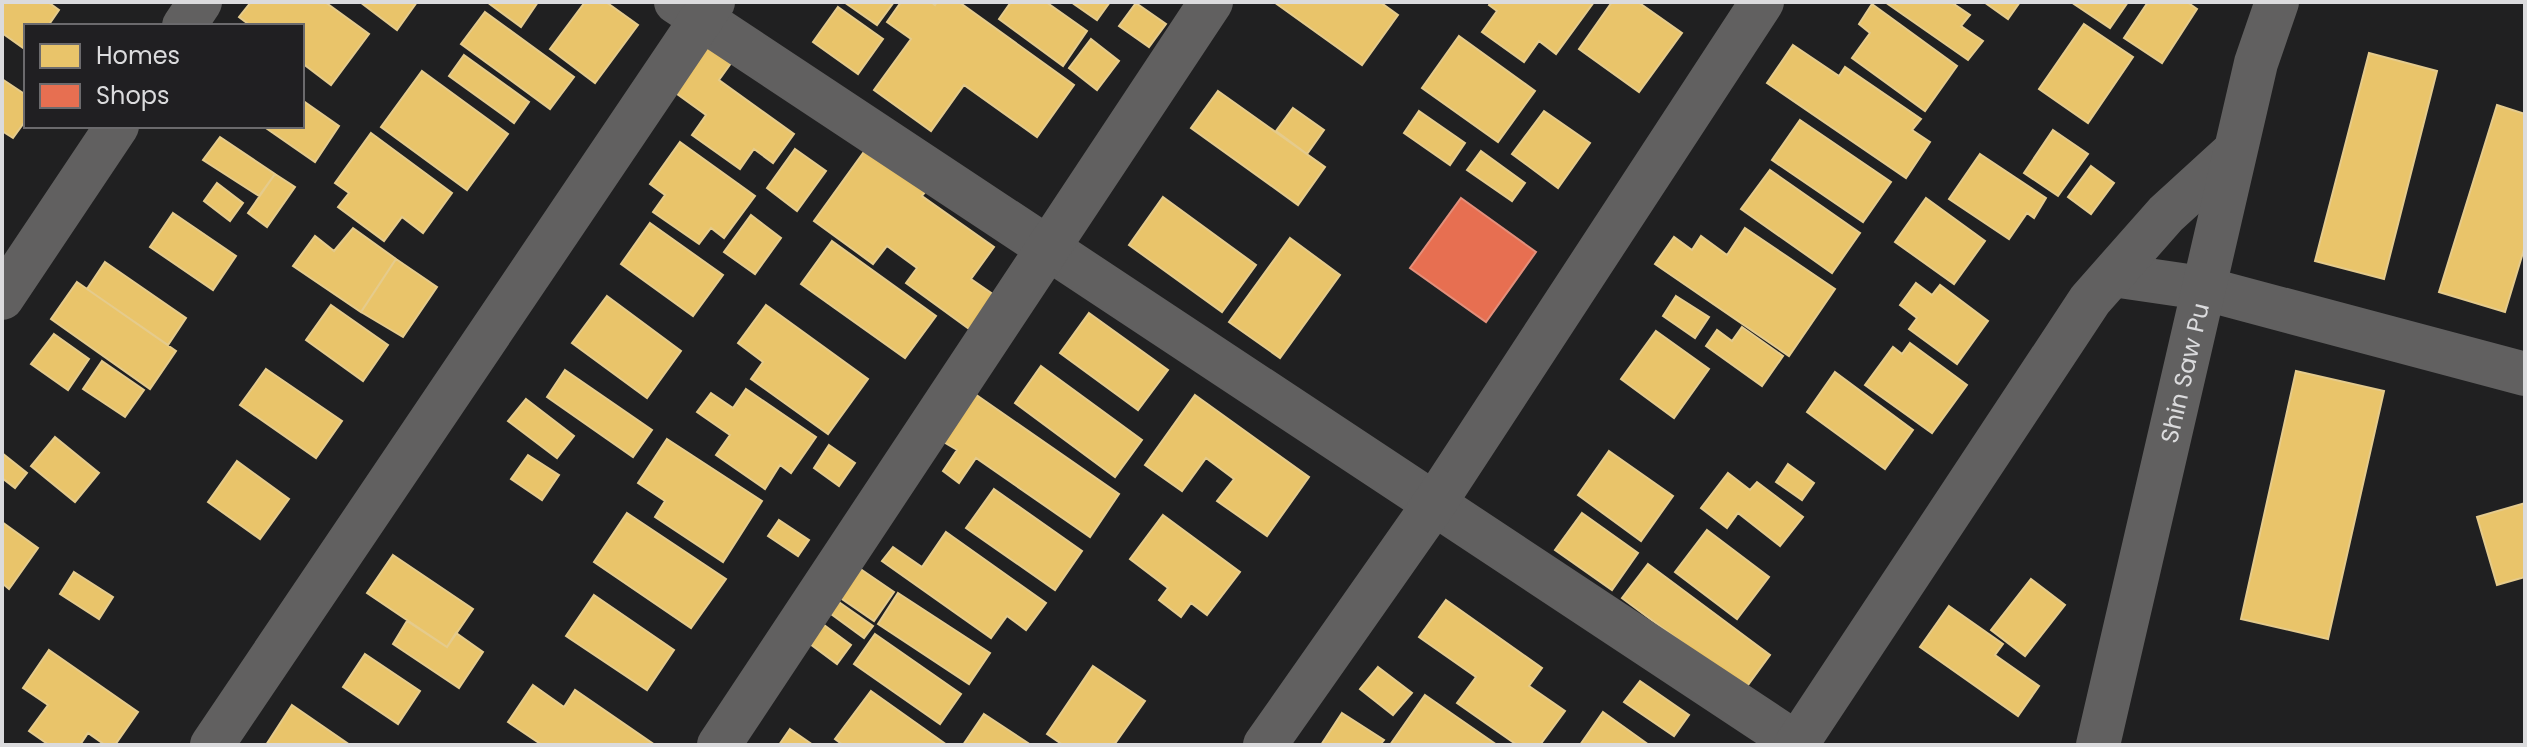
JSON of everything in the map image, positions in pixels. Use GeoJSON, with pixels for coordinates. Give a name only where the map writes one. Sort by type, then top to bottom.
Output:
{"type":"FeatureCollection","features":[{"type":"Feature","properties":{"kind":"street"},"geometry":{"type":"LineString","coordinates":[[185,24],[200,2]]}},
{"type":"Feature","properties":{"kind":"street"},"geometry":{"type":"LineString","coordinates":[[719,745],[1211,2]]}},
{"type":"Feature","properties":{"kind":"street"},"geometry":{"type":"LineString","coordinates":[[1265,745],[1434,504],[1762,2]]}},
{"type":"Feature","properties":{"kind":"street","name":"Shin Saw Pu"},"geometry":{"type":"LineString","coordinates":[[2098,745],[2256,63],[2277,2]]}},
{"type":"Feature","properties":{"kind":"street"},"geometry":{"type":"LineString","coordinates":[[212,745],[697,8],[1047,247],[1797,745],[2090,300],[2166,214],[2235,151]]}},
{"type":"Feature","properties":{"kind":"street"},"geometry":{"type":"LineString","coordinates":[[2,298],[116,128]]}},
{"type":"Feature","properties":{"kind":"street"},"geometry":{"type":"LineString","coordinates":[[2113,275],[2202,288],[2525,374]]}},
{"type":"Feature","properties":{"kind":"building: Homes"},"geometry":{"type":"Polygon","coordinates":[[[2,2],[48,2],[59,10],[49,24],[24,24],[24,49],[2,33],[2,2]]]}},
{"type":"Feature","properties":{"kind":"building: Homes"},"geometry":{"type":"Polygon","coordinates":[[[251,2],[325,2],[369,34],[331,85],[304,65],[304,24],[248,24],[239,17],[251,2]]]}},
{"type":"Feature","properties":{"kind":"building: Homes"},"geometry":{"type":"Polygon","coordinates":[[[360,2],[417,2],[397,30],[360,2]]]}},
{"type":"Feature","properties":{"kind":"building: Homes"},"geometry":{"type":"Polygon","coordinates":[[[487,2],[538,2],[521,27],[487,2]]]}},
{"type":"Feature","properties":{"kind":"building: Homes"},"geometry":{"type":"Polygon","coordinates":[[[585,2],[606,2],[638,25],[595,83],[550,49],[585,2]]]}},
{"type":"Feature","properties":{"kind":"building: Homes"},"geometry":{"type":"Polygon","coordinates":[[[844,2],[894,2],[877,25],[844,2]]]}},
{"type":"Feature","properties":{"kind":"building: Homes"},"geometry":{"type":"Polygon","coordinates":[[[901,2],[931,2],[935,5],[937,2],[959,2],[1074,85],[1037,137],[964,85],[931,131],[874,90],[911,39],[887,22],[901,2]]]}},
{"type":"Feature","properties":{"kind":"building: Homes"},"geometry":{"type":"Polygon","coordinates":[[[1011,2],[1046,2],[1087,31],[1063,66],[999,19],[1011,2]]]}},
{"type":"Feature","properties":{"kind":"building: Homes"},"geometry":{"type":"Polygon","coordinates":[[[1071,2],[1110,2],[1097,20],[1071,2]]]}},
{"type":"Feature","properties":{"kind":"building: Homes"},"geometry":{"type":"Polygon","coordinates":[[[1274,2],[1380,2],[1398,15],[1362,65],[1274,2]]]}},
{"type":"Feature","properties":{"kind":"building: Homes"},"geometry":{"type":"Polygon","coordinates":[[[1491,2],[1594,2],[1556,54],[1539,41],[1524,62],[1482,32],[1497,11],[1489,5],[1491,2]]]}},
{"type":"Feature","properties":{"kind":"building: Homes"},"geometry":{"type":"Polygon","coordinates":[[[1612,2],[1638,2],[1682,33],[1639,92],[1579,49],[1612,2]]]}},
{"type":"Feature","properties":{"kind":"building: Homes"},"geometry":{"type":"Polygon","coordinates":[[[1885,2],[1951,2],[1970,15],[1961,26],[1983,41],[1968,60],[1885,2]]]}},
{"type":"Feature","properties":{"kind":"building: Homes"},"geometry":{"type":"Polygon","coordinates":[[[1984,2],[2020,2],[2008,19],[1984,2]]]}},
{"type":"Feature","properties":{"kind":"building: Homes"},"geometry":{"type":"Polygon","coordinates":[[[2071,2],[2128,2],[2110,28],[2071,2]]]}},
{"type":"Feature","properties":{"kind":"building: Homes"},"geometry":{"type":"Polygon","coordinates":[[[2148,2],[2187,2],[2197,9],[2162,63],[2124,38],[2148,2]]]}},
{"type":"Feature","properties":{"kind":"building: Homes"},"geometry":{"type":"Polygon","coordinates":[[[1136,3],[1166,24],[1149,47],[1119,26],[1136,3]]]}},
{"type":"Feature","properties":{"kind":"building: Homes"},"geometry":{"type":"Polygon","coordinates":[[[1872,4],[1957,66],[1925,111],[1852,58],[1870,33],[1859,24],[1872,4]]]}},
{"type":"Feature","properties":{"kind":"building: Homes"},"geometry":{"type":"Polygon","coordinates":[[[838,7],[883,39],[858,74],[813,42],[838,7]]]}},
{"type":"Feature","properties":{"kind":"building: Homes"},"geometry":{"type":"Polygon","coordinates":[[[485,12],[574,77],[550,109],[461,44],[485,12]]]}},
{"type":"Feature","properties":{"kind":"building: Homes"},"geometry":{"type":"Polygon","coordinates":[[[2084,24],[2133,57],[2088,123],[2039,89],[2084,24]]]}},
{"type":"Feature","properties":{"kind":"building: Homes"},"geometry":{"type":"Polygon","coordinates":[[[1459,36],[1535,91],[1498,142],[1422,88],[1459,36]]]}},
{"type":"Feature","properties":{"kind":"building: Homes"},"geometry":{"type":"Polygon","coordinates":[[[1091,39],[1119,61],[1097,90],[1069,68],[1091,39]]]}},
{"type":"Feature","properties":{"kind":"building: Homes"},"geometry":{"type":"Polygon","coordinates":[[[710,42],[734,59],[719,80],[794,134],[773,163],[754,149],[740,169],[692,135],[706,115],[673,91],[710,42]]]}},
{"type":"Feature","properties":{"kind":"building: Homes"},"geometry":{"type":"Polygon","coordinates":[[[1793,45],[1839,76],[1845,67],[1921,119],[1912,130],[1930,142],[1906,178],[1767,83],[1793,45]]]}},
{"type":"Feature","properties":{"kind":"building: Homes"},"geometry":{"type":"Polygon","coordinates":[[[2369,53],[2437,71],[2384,279],[2315,261],[2369,53]]]}},
{"type":"Feature","properties":{"kind":"building: Homes"},"geometry":{"type":"Polygon","coordinates":[[[464,55],[529,102],[514,123],[449,76],[464,55]]]}},
{"type":"Feature","properties":{"kind":"building: Homes"},"geometry":{"type":"Polygon","coordinates":[[[422,71],[508,134],[467,190],[381,127],[422,71]]]}},
{"type":"Feature","properties":{"kind":"building: Homes"},"geometry":{"type":"Polygon","coordinates":[[[2,79],[24,94],[24,123],[13,138],[2,131],[2,79]]]}},
{"type":"Feature","properties":{"kind":"building: Homes"},"geometry":{"type":"Polygon","coordinates":[[[1218,91],[1325,167],[1298,205],[1191,128],[1218,91]]]}},
{"type":"Feature","properties":{"kind":"building: Homes"},"geometry":{"type":"Polygon","coordinates":[[[304,101],[339,126],[315,162],[266,128],[304,128],[304,101]]]}},
{"type":"Feature","properties":{"kind":"building: Homes"},"geometry":{"type":"Polygon","coordinates":[[[2497,105],[2525,114],[2525,246],[2505,312],[2439,292],[2497,105]]]}},
{"type":"Feature","properties":{"kind":"building: Homes"},"geometry":{"type":"Polygon","coordinates":[[[1293,108],[1324,130],[1307,154],[1276,131],[1293,108]]]}},
{"type":"Feature","properties":{"kind":"building: Homes"},"geometry":{"type":"Polygon","coordinates":[[[1419,111],[1465,143],[1450,165],[1404,133],[1419,111]]]}},
{"type":"Feature","properties":{"kind":"building: Homes"},"geometry":{"type":"Polygon","coordinates":[[[1544,111],[1590,143],[1558,188],[1512,154],[1544,111]]]}},
{"type":"Feature","properties":{"kind":"building: Homes"},"geometry":{"type":"Polygon","coordinates":[[[1800,120],[1891,182],[1863,222],[1772,160],[1800,120]]]}},
{"type":"Feature","properties":{"kind":"building: Homes"},"geometry":{"type":"Polygon","coordinates":[[[2053,130],[2088,154],[2058,196],[2024,173],[2053,130]]]}},
{"type":"Feature","properties":{"kind":"building: Homes"},"geometry":{"type":"Polygon","coordinates":[[[371,133],[452,193],[423,233],[402,217],[384,241],[338,207],[349,193],[335,183],[371,133]]]}},
{"type":"Feature","properties":{"kind":"building: Homes"},"geometry":{"type":"Polygon","coordinates":[[[220,137],[275,174],[259,196],[203,160],[220,137]]]}},
{"type":"Feature","properties":{"kind":"building: Homes"},"geometry":{"type":"Polygon","coordinates":[[[680,142],[755,196],[724,238],[711,228],[699,244],[653,212],[665,195],[650,184],[680,142]]]}},
{"type":"Feature","properties":{"kind":"building: Homes"},"geometry":{"type":"Polygon","coordinates":[[[795,149],[826,171],[797,211],[767,188],[795,149]]]}},
{"type":"Feature","properties":{"kind":"building: Homes"},"geometry":{"type":"Polygon","coordinates":[[[866,149],[926,191],[922,196],[994,247],[971,279],[997,297],[972,331],[906,283],[917,268],[887,246],[873,264],[814,221],[866,149]]]}},
{"type":"Feature","properties":{"kind":"building: Homes"},"geometry":{"type":"Polygon","coordinates":[[[1481,151],[1525,183],[1512,201],[1467,170],[1481,151]]]}},
{"type":"Feature","properties":{"kind":"building: Homes"},"geometry":{"type":"Polygon","coordinates":[[[1980,154],[2046,198],[2034,218],[2027,213],[2009,239],[1949,199],[1980,154]]]}},
{"type":"Feature","properties":{"kind":"building: Homes"},"geometry":{"type":"Polygon","coordinates":[[[2091,166],[2114,183],[2091,214],[2068,197],[2091,166]]]}},
{"type":"Feature","properties":{"kind":"building: Homes"},"geometry":{"type":"Polygon","coordinates":[[[1770,170],[1860,233],[1832,273],[1741,209],[1770,170]]]}},
{"type":"Feature","properties":{"kind":"building: Homes"},"geometry":{"type":"Polygon","coordinates":[[[275,174],[295,187],[267,227],[248,213],[275,174]]]}},
{"type":"Feature","properties":{"kind":"building: Homes"},"geometry":{"type":"Polygon","coordinates":[[[217,183],[243,203],[230,221],[204,201],[217,183]]]}},
{"type":"Feature","properties":{"kind":"building: Homes"},"geometry":{"type":"Polygon","coordinates":[[[1163,197],[1256,265],[1222,312],[1129,245],[1163,197]]]}},
{"type":"Feature","properties":{"kind":"building: Homes"},"geometry":{"type":"Polygon","coordinates":[[[1926,198],[1985,241],[1954,284],[1895,242],[1926,198]]]}},
{"type":"Feature","properties":{"kind":"building: Homes"},"geometry":{"type":"Polygon","coordinates":[[[173,213],[236,256],[213,290],[150,247],[173,213]]]}},
{"type":"Feature","properties":{"kind":"building: Homes"},"geometry":{"type":"Polygon","coordinates":[[[751,215],[781,238],[755,274],[724,252],[751,215]]]}},
{"type":"Feature","properties":{"kind":"building: Homes"},"geometry":{"type":"Polygon","coordinates":[[[650,223],[723,275],[693,316],[621,264],[650,223]]]}},
{"type":"Feature","properties":{"kind":"building: Homes"},"geometry":{"type":"Polygon","coordinates":[[[353,228],[396,259],[361,312],[293,266],[315,236],[334,251],[353,228]]]}},
{"type":"Feature","properties":{"kind":"building: Homes"},"geometry":{"type":"Polygon","coordinates":[[[1745,228],[1835,289],[1789,356],[1655,264],[1674,237],[1692,250],[1701,236],[1727,255],[1745,228]]]}},
{"type":"Feature","properties":{"kind":"building: Homes"},"geometry":{"type":"Polygon","coordinates":[[[1290,238],[1340,275],[1280,358],[1229,322],[1290,238]]]}},
{"type":"Feature","properties":{"kind":"building: Homes"},"geometry":{"type":"Polygon","coordinates":[[[832,241],[936,316],[905,358],[801,284],[832,241]]]}},
{"type":"Feature","properties":{"kind":"building: Homes"},"geometry":{"type":"Polygon","coordinates":[[[396,259],[437,287],[403,337],[361,312],[396,259]]]}},
{"type":"Feature","properties":{"kind":"building: Homes"},"geometry":{"type":"Polygon","coordinates":[[[105,262],[186,318],[168,345],[87,289],[105,262]]]}},
{"type":"Feature","properties":{"kind":"building: Homes"},"geometry":{"type":"Polygon","coordinates":[[[77,282],[176,351],[150,389],[51,319],[77,282]]]}},
{"type":"Feature","properties":{"kind":"building: Homes"},"geometry":{"type":"Polygon","coordinates":[[[1916,283],[1932,295],[1940,285],[1988,321],[1957,364],[1909,329],[1917,318],[1900,305],[1916,283]]]}},
{"type":"Feature","properties":{"kind":"building: Homes"},"geometry":{"type":"Polygon","coordinates":[[[607,296],[681,351],[647,398],[572,343],[607,296]]]}},
{"type":"Feature","properties":{"kind":"building: Homes"},"geometry":{"type":"Polygon","coordinates":[[[1676,296],[1709,317],[1695,338],[1663,316],[1676,296]]]}},
{"type":"Feature","properties":{"kind":"building: Homes"},"geometry":{"type":"Polygon","coordinates":[[[331,305],[388,345],[363,381],[306,340],[331,305]]]}},
{"type":"Feature","properties":{"kind":"building: Homes"},"geometry":{"type":"Polygon","coordinates":[[[766,305],[868,379],[828,434],[751,379],[763,362],[738,343],[766,305]]]}},
{"type":"Feature","properties":{"kind":"building: Homes"},"geometry":{"type":"Polygon","coordinates":[[[1089,313],[1168,370],[1138,410],[1060,353],[1089,313]]]}},
{"type":"Feature","properties":{"kind":"building: Homes"},"geometry":{"type":"Polygon","coordinates":[[[1742,327],[1783,356],[1762,386],[1706,346],[1717,330],[1732,341],[1742,327]]]}},
{"type":"Feature","properties":{"kind":"building: Homes"},"geometry":{"type":"Polygon","coordinates":[[[1656,331],[1709,369],[1674,418],[1621,379],[1656,331]]]}},
{"type":"Feature","properties":{"kind":"building: Homes"},"geometry":{"type":"Polygon","coordinates":[[[54,334],[89,359],[68,390],[31,364],[54,334]]]}},
{"type":"Feature","properties":{"kind":"building: Homes"},"geometry":{"type":"Polygon","coordinates":[[[1910,343],[1967,385],[1932,433],[1865,385],[1893,347],[1902,354],[1910,343]]]}},
{"type":"Feature","properties":{"kind":"building: Homes"},"geometry":{"type":"Polygon","coordinates":[[[102,361],[144,390],[125,417],[83,389],[102,361]]]}},
{"type":"Feature","properties":{"kind":"building: Homes"},"geometry":{"type":"Polygon","coordinates":[[[1041,366],[1142,440],[1115,477],[1015,403],[1041,366]]]}},
{"type":"Feature","properties":{"kind":"building: Homes"},"geometry":{"type":"Polygon","coordinates":[[[266,369],[342,421],[316,458],[240,405],[266,369]]]}},
{"type":"Feature","properties":{"kind":"building: Homes"},"geometry":{"type":"Polygon","coordinates":[[[565,370],[652,430],[633,457],[547,397],[565,370]]]}},
{"type":"Feature","properties":{"kind":"building: Homes"},"geometry":{"type":"Polygon","coordinates":[[[2296,371],[2384,391],[2328,639],[2241,619],[2296,371]]]}},
{"type":"Feature","properties":{"kind":"building: Homes"},"geometry":{"type":"Polygon","coordinates":[[[1835,372],[1913,430],[1885,469],[1807,412],[1835,372]]]}},
{"type":"Feature","properties":{"kind":"building: Homes"},"geometry":{"type":"Polygon","coordinates":[[[746,389],[816,437],[791,473],[780,465],[765,489],[716,455],[730,435],[697,412],[711,393],[733,408],[746,389]]]}},
{"type":"Feature","properties":{"kind":"building: Homes"},"geometry":{"type":"Polygon","coordinates":[[[975,394],[1119,494],[1090,537],[976,458],[959,483],[943,471],[957,450],[942,441],[975,394]]]}},
{"type":"Feature","properties":{"kind":"building: Homes"},"geometry":{"type":"Polygon","coordinates":[[[1195,395],[1309,477],[1267,536],[1217,501],[1234,479],[1206,458],[1182,491],[1145,465],[1195,395]]]}},
{"type":"Feature","properties":{"kind":"building: Homes"},"geometry":{"type":"Polygon","coordinates":[[[526,399],[574,436],[557,458],[508,421],[526,399]]]}},
{"type":"Feature","properties":{"kind":"building: Homes"},"geometry":{"type":"Polygon","coordinates":[[[55,437],[99,473],[75,502],[31,466],[55,437]]]}},
{"type":"Feature","properties":{"kind":"building: Homes"},"geometry":{"type":"Polygon","coordinates":[[[667,439],[762,501],[723,562],[655,517],[665,501],[638,483],[667,439]]]}},
{"type":"Feature","properties":{"kind":"building: Homes"},"geometry":{"type":"Polygon","coordinates":[[[829,445],[855,463],[839,486],[814,468],[829,445]]]}},
{"type":"Feature","properties":{"kind":"building: Homes"},"geometry":{"type":"Polygon","coordinates":[[[1609,451],[1673,496],[1641,541],[1578,495],[1609,451]]]}},
{"type":"Feature","properties":{"kind":"building: Homes"},"geometry":{"type":"Polygon","coordinates":[[[2,453],[27,473],[15,488],[2,478],[2,453]]]}},
{"type":"Feature","properties":{"kind":"building: Homes"},"geometry":{"type":"Polygon","coordinates":[[[528,455],[559,475],[542,500],[511,479],[528,455]]]}},
{"type":"Feature","properties":{"kind":"building: Homes"},"geometry":{"type":"Polygon","coordinates":[[[237,461],[289,499],[260,539],[208,502],[237,461]]]}},
{"type":"Feature","properties":{"kind":"building: Homes"},"geometry":{"type":"Polygon","coordinates":[[[1788,464],[1814,483],[1802,500],[1776,482],[1788,464]]]}},
{"type":"Feature","properties":{"kind":"building: Homes"},"geometry":{"type":"Polygon","coordinates":[[[1728,473],[1750,490],[1757,482],[1803,517],[1780,546],[1738,513],[1727,528],[1701,508],[1728,473]]]}},
{"type":"Feature","properties":{"kind":"building: Homes"},"geometry":{"type":"Polygon","coordinates":[[[994,489],[1082,551],[1055,590],[966,528],[994,489]]]}},
{"type":"Feature","properties":{"kind":"building: Homes"},"geometry":{"type":"Polygon","coordinates":[[[2525,503],[2525,577],[2497,585],[2477,517],[2525,503]]]}},
{"type":"Feature","properties":{"kind":"building: Homes"},"geometry":{"type":"Polygon","coordinates":[[[627,513],[726,579],[691,628],[594,562],[627,513]]]}},
{"type":"Feature","properties":{"kind":"building: Homes"},"geometry":{"type":"Polygon","coordinates":[[[1582,513],[1638,553],[1612,590],[1555,550],[1582,513]]]}},
{"type":"Feature","properties":{"kind":"building: Homes"},"geometry":{"type":"Polygon","coordinates":[[[1163,515],[1240,572],[1207,615],[1191,603],[1181,617],[1159,600],[1168,588],[1130,559],[1163,515]]]}},
{"type":"Feature","properties":{"kind":"building: Homes"},"geometry":{"type":"Polygon","coordinates":[[[779,520],[809,540],[798,556],[768,536],[779,520]]]}},
{"type":"Feature","properties":{"kind":"building: Homes"},"geometry":{"type":"Polygon","coordinates":[[[2,522],[38,548],[9,589],[2,583],[2,522]]]}},
{"type":"Feature","properties":{"kind":"building: Homes"},"geometry":{"type":"Polygon","coordinates":[[[1707,530],[1769,577],[1737,619],[1675,572],[1707,530]]]}},
{"type":"Feature","properties":{"kind":"building: Homes"},"geometry":{"type":"Polygon","coordinates":[[[946,532],[1046,603],[1026,630],[1007,616],[991,638],[882,561],[893,547],[922,567],[946,532]]]}},
{"type":"Feature","properties":{"kind":"building: Homes"},"geometry":{"type":"Polygon","coordinates":[[[393,555],[473,609],[447,647],[367,593],[393,555]]]}},
{"type":"Feature","properties":{"kind":"building: Homes"},"geometry":{"type":"Polygon","coordinates":[[[1648,564],[1770,655],[1745,689],[1622,598],[1648,564]]]}},
{"type":"Feature","properties":{"kind":"building: Homes"},"geometry":{"type":"Polygon","coordinates":[[[859,568],[894,592],[874,621],[839,597],[859,568]]]}},
{"type":"Feature","properties":{"kind":"building: Homes"},"geometry":{"type":"Polygon","coordinates":[[[74,572],[113,597],[99,619],[60,594],[74,572]]]}},
{"type":"Feature","properties":{"kind":"building: Homes"},"geometry":{"type":"Polygon","coordinates":[[[2031,579],[2065,605],[2025,656],[1991,630],[2031,579]]]}},
{"type":"Feature","properties":{"kind":"building: Homes"},"geometry":{"type":"Polygon","coordinates":[[[898,593],[990,653],[969,684],[878,624],[898,593]]]}},
{"type":"Feature","properties":{"kind":"building: Homes"},"geometry":{"type":"Polygon","coordinates":[[[594,595],[674,650],[647,690],[566,636],[594,595]]]}},
{"type":"Feature","properties":{"kind":"building: Homes"},"geometry":{"type":"Polygon","coordinates":[[[836,600],[873,626],[864,638],[827,611],[836,600]]]}},
{"type":"Feature","properties":{"kind":"building: Homes"},"geometry":{"type":"Polygon","coordinates":[[[1446,600],[1542,668],[1529,686],[1565,711],[1540,745],[1517,745],[1457,703],[1476,677],[1419,637],[1446,600]]]}},
{"type":"Feature","properties":{"kind":"building: Homes"},"geometry":{"type":"Polygon","coordinates":[[[1949,606],[2003,644],[1995,655],[2039,686],[2018,716],[1920,647],[1949,606]]]}},
{"type":"Feature","properties":{"kind":"building: Homes"},"geometry":{"type":"Polygon","coordinates":[[[816,619],[851,645],[837,664],[802,638],[816,619]]]}},
{"type":"Feature","properties":{"kind":"building: Homes"},"geometry":{"type":"Polygon","coordinates":[[[407,621],[447,647],[456,633],[483,652],[459,688],[393,644],[407,621]]]}},
{"type":"Feature","properties":{"kind":"building: Homes"},"geometry":{"type":"Polygon","coordinates":[[[875,634],[961,694],[940,724],[854,664],[875,634]]]}},
{"type":"Feature","properties":{"kind":"building: Homes"},"geometry":{"type":"Polygon","coordinates":[[[49,650],[138,712],[115,745],[105,745],[88,733],[80,745],[49,745],[29,731],[48,705],[23,688],[49,650]]]}},
{"type":"Feature","properties":{"kind":"building: Homes"},"geometry":{"type":"Polygon","coordinates":[[[365,654],[420,691],[398,724],[343,687],[365,654]]]}},
{"type":"Feature","properties":{"kind":"building: Homes"},"geometry":{"type":"Polygon","coordinates":[[[1093,666],[1145,701],[1114,745],[1063,745],[1047,734],[1093,666]]]}},
{"type":"Feature","properties":{"kind":"building: Homes"},"geometry":{"type":"Polygon","coordinates":[[[1378,667],[1412,693],[1393,715],[1360,689],[1378,667]]]}},
{"type":"Feature","properties":{"kind":"building: Homes"},"geometry":{"type":"Polygon","coordinates":[[[1640,681],[1689,715],[1674,736],[1624,702],[1640,681]]]}},
{"type":"Feature","properties":{"kind":"building: Homes"},"geometry":{"type":"Polygon","coordinates":[[[533,685],[564,707],[575,690],[655,745],[542,745],[508,722],[533,685]]]}},
{"type":"Feature","properties":{"kind":"building: Homes"},"geometry":{"type":"Polygon","coordinates":[[[871,691],[947,745],[843,745],[835,739],[871,691]]]}},
{"type":"Feature","properties":{"kind":"building: Homes"},"geometry":{"type":"Polygon","coordinates":[[[1425,695],[1497,745],[1390,745],[1425,695]]]}},
{"type":"Feature","properties":{"kind":"building: Homes"},"geometry":{"type":"Polygon","coordinates":[[[292,705],[350,745],[266,745],[292,705]]]}},
{"type":"Feature","properties":{"kind":"building: Homes"},"geometry":{"type":"Polygon","coordinates":[[[1603,712],[1649,745],[1580,745],[1603,712]]]}},
{"type":"Feature","properties":{"kind":"building: Homes"},"geometry":{"type":"Polygon","coordinates":[[[1342,713],[1384,740],[1380,745],[1321,745],[1342,713]]]}},
{"type":"Feature","properties":{"kind":"building: Homes"},"geometry":{"type":"Polygon","coordinates":[[[984,714],[1031,745],[963,745],[984,714]]]}},
{"type":"Feature","properties":{"kind":"building: Homes"},"geometry":{"type":"Polygon","coordinates":[[[790,729],[813,745],[779,745],[790,729]]]}},
{"type":"Feature","properties":{"kind":"building: Shops"},"geometry":{"type":"Polygon","coordinates":[[[1461,198],[1536,252],[1486,322],[1410,268],[1461,198]]]}}]}
